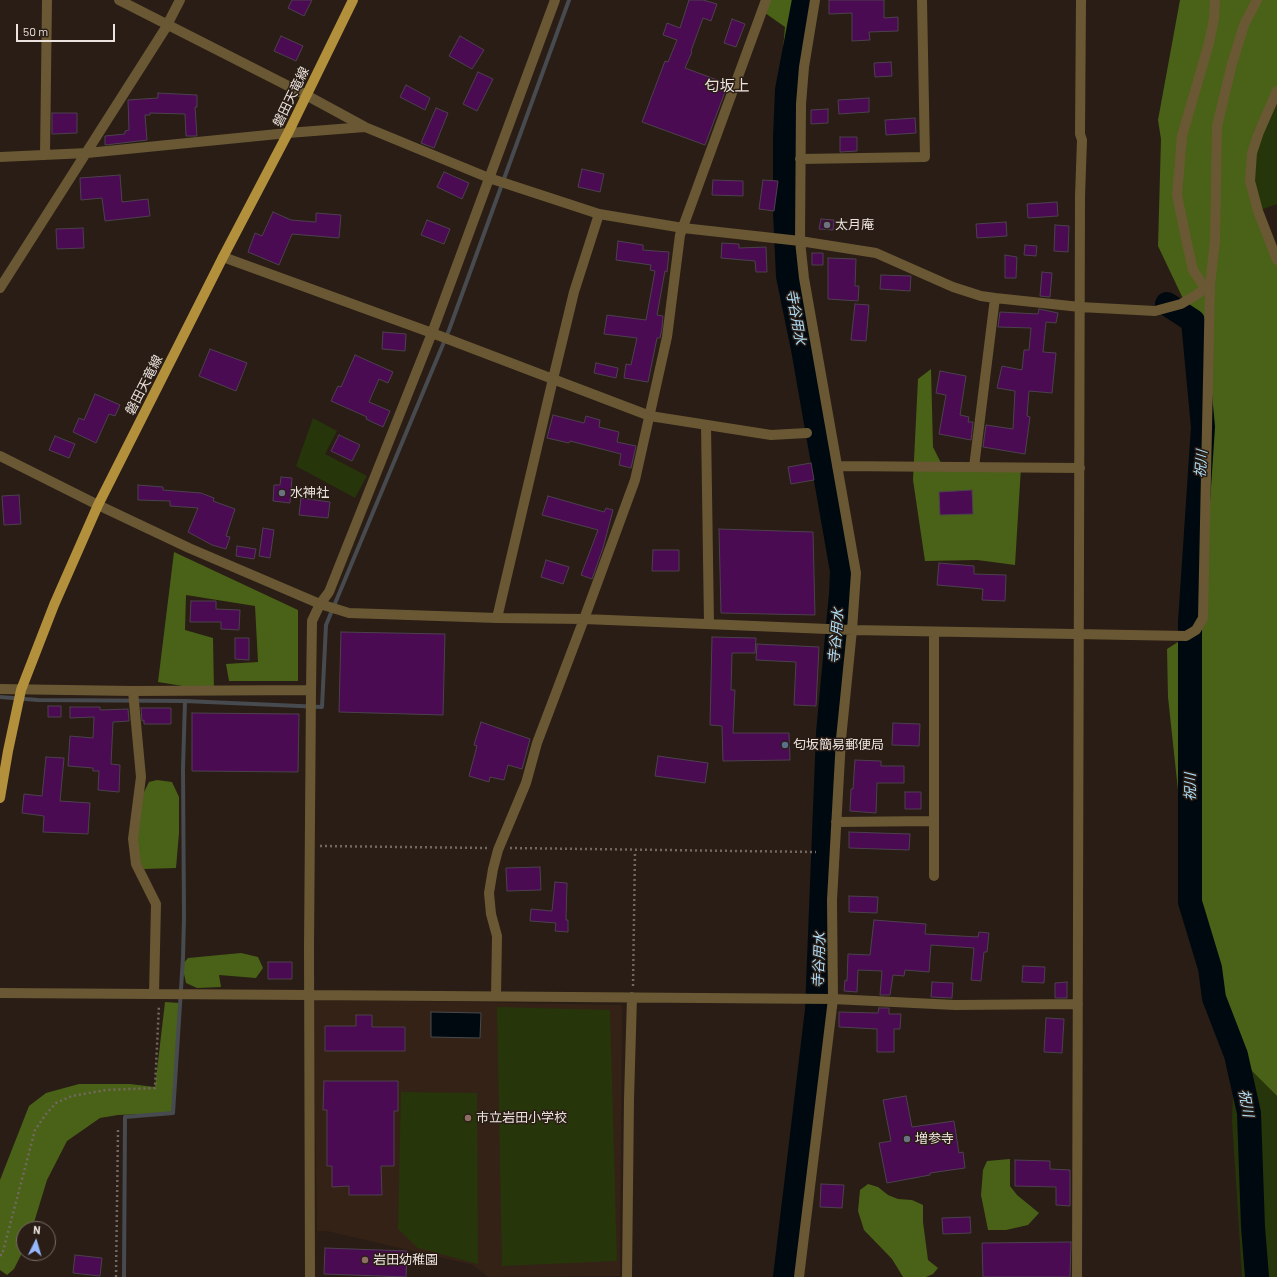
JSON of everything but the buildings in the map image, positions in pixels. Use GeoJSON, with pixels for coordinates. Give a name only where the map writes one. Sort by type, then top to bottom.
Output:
{"type":"FeatureCollection","features":[{"type":"Feature","properties":{"kind":"main road","name":"磐田天竜線"},"geometry":{"type":"LineString","coordinates":[[0,798],[21,690],[54,605],[98,505],[223,257],[288,133],[353,0]]}},
{"type":"Feature","properties":{"kind":"street"},"geometry":{"type":"LineString","coordinates":[[44,155],[47,0]]}},
{"type":"Feature","properties":{"kind":"street"},"geometry":{"type":"LineString","coordinates":[[119,0],[306,95],[365,127],[489,178],[599,214],[683,228],[800,241],[876,253],[953,287],[981,296],[995,298],[1080,307],[1154,311],[1181,304],[1208,286]]}},
{"type":"Feature","properties":{"kind":"street"},"geometry":{"type":"LineString","coordinates":[[0,288],[168,24],[180,0]]}},
{"type":"Feature","properties":{"kind":"street"},"geometry":{"type":"LineString","coordinates":[[310,1277],[309,994],[312,621],[320,604],[329,592],[432,333],[554,0]]}},
{"type":"Feature","properties":{"kind":"street"},"geometry":{"type":"LineString","coordinates":[[496,996],[496,936],[491,914],[489,893],[493,869],[499,848],[526,783],[537,743],[634,480],[667,337],[680,235],[766,0]]}},
{"type":"Feature","properties":{"kind":"street"},"geometry":{"type":"LineString","coordinates":[[799,1277],[833,999],[832,900],[836,822],[841,739],[856,573],[804,278],[800,241],[801,104],[804,67],[816,0]]}},
{"type":"Feature","properties":{"kind":"street"},"geometry":{"type":"LineString","coordinates":[[800,159],[925,156],[922,0]]}},
{"type":"Feature","properties":{"kind":"street"},"geometry":{"type":"LineString","coordinates":[[1077,1277],[1080,307],[1082,140],[1080,134],[1081,0]]}},
{"type":"Feature","properties":{"kind":"street"},"geometry":{"type":"LineString","coordinates":[[1208,286],[1193,270],[1177,195],[1182,136],[1209,43],[1214,19],[1215,0]]}},
{"type":"Feature","properties":{"kind":"street"},"geometry":{"type":"LineString","coordinates":[[0,456],[189,548],[320,604],[349,613],[497,618],[584,619],[852,630],[1186,636],[1196,630],[1203,618],[1208,286],[1215,241],[1217,126],[1232,64],[1244,24],[1257,0]]}},
{"type":"Feature","properties":{"kind":"street"},"geometry":{"type":"LineString","coordinates":[[1277,91],[1259,132],[1252,153],[1250,181],[1258,211],[1277,260]]}},
{"type":"Feature","properties":{"kind":"street"},"geometry":{"type":"LineString","coordinates":[[0,157],[87,153],[365,127]]}},
{"type":"Feature","properties":{"kind":"street"},"geometry":{"type":"LineString","coordinates":[[497,618],[552,379],[576,285],[599,214]]}},
{"type":"Feature","properties":{"kind":"street"},"geometry":{"type":"LineString","coordinates":[[223,257],[432,333],[650,416],[771,435],[807,433]]}},
{"type":"Feature","properties":{"kind":"street"},"geometry":{"type":"LineString","coordinates":[[974,467],[995,298]]}},
{"type":"Feature","properties":{"kind":"street"},"geometry":{"type":"LineString","coordinates":[[706,425],[709,624]]}},
{"type":"Feature","properties":{"kind":"street"},"geometry":{"type":"LineString","coordinates":[[837,466],[1080,468]]}},
{"type":"Feature","properties":{"kind":"street"},"geometry":{"type":"LineString","coordinates":[[934,632],[934,876]]}},
{"type":"Feature","properties":{"kind":"street"},"geometry":{"type":"LineString","coordinates":[[0,689],[133,691],[311,690]]}},
{"type":"Feature","properties":{"kind":"street"},"geometry":{"type":"LineString","coordinates":[[133,691],[141,777],[133,839],[136,864],[156,904],[157,994]]}},
{"type":"Feature","properties":{"kind":"street"},"geometry":{"type":"LineString","coordinates":[[836,822],[934,821]]}},
{"type":"Feature","properties":{"kind":"street"},"geometry":{"type":"LineString","coordinates":[[0,994],[309,994],[833,999],[955,1005],[1078,1004]]}},
{"type":"Feature","properties":{"kind":"street"},"geometry":{"type":"LineString","coordinates":[[627,1277],[632,997]]}},
{"type":"Feature","properties":{"kind":"path"},"geometry":{"type":"LineString","coordinates":[[310,846],[816,852]]}},
{"type":"Feature","properties":{"kind":"path"},"geometry":{"type":"LineString","coordinates":[[632,997],[635,851]]}},
{"type":"Feature","properties":{"kind":"path"},"geometry":{"type":"LineString","coordinates":[[0,1255],[2,1255],[35,1130],[56,1103],[72,1096],[106,1090],[155,1088],[157,994]]}},
{"type":"Feature","properties":{"kind":"path"},"geometry":{"type":"LineString","coordinates":[[116,1277],[118,1130]]}},
{"type":"Feature","properties":{"kind":"shaded area","name":"市立岩田小学校"},"geometry":{"type":"Polygon","coordinates":[[[313,999],[622,1005],[620,1276],[488,1277],[473,1265],[327,1231],[317,1231],[313,999]]]}},
{"type":"Feature","properties":{"kind":"shaded area"},"geometry":{"type":"Polygon","coordinates":[[[431,1012],[481,1013],[480,1038],[431,1037],[431,1012]]]}},
{"type":"Feature","properties":{"kind":"green space"},"geometry":{"type":"Polygon","coordinates":[[[770,0],[813,0],[791,148],[774,149],[785,27],[765,13],[770,0]]]}},
{"type":"Feature","properties":{"kind":"green space"},"geometry":{"type":"Polygon","coordinates":[[[1180,0],[1277,0],[1277,88],[1254,131],[1250,181],[1277,255],[1277,1096],[1236,1055],[1190,902],[1168,697],[1167,649],[1203,626],[1203,427],[1196,326],[1158,246],[1161,139],[1158,120],[1180,0]]]}},
{"type":"Feature","properties":{"kind":"green space"},"geometry":{"type":"Polygon","coordinates":[[[1277,86],[1277,204],[1258,211],[1250,181],[1252,153],[1277,86]]]}},
{"type":"Feature","properties":{"kind":"green space"},"geometry":{"type":"Polygon","coordinates":[[[931,369],[933,447],[943,467],[1021,467],[1015,565],[977,560],[925,561],[913,480],[918,379],[931,369]]]}},
{"type":"Feature","properties":{"kind":"green space"},"geometry":{"type":"Polygon","coordinates":[[[313,418],[337,431],[325,454],[367,476],[355,498],[296,466],[313,418]]]}},
{"type":"Feature","properties":{"kind":"green space"},"geometry":{"type":"Polygon","coordinates":[[[174,552],[298,610],[298,681],[229,681],[226,664],[258,662],[255,606],[186,595],[185,630],[213,638],[214,691],[158,682],[174,552]]]}},
{"type":"Feature","properties":{"kind":"green space"},"geometry":{"type":"Polygon","coordinates":[[[157,780],[172,782],[179,797],[179,833],[176,868],[144,869],[135,854],[143,794],[149,782],[157,780]]]}},
{"type":"Feature","properties":{"kind":"green space"},"geometry":{"type":"Polygon","coordinates":[[[241,953],[258,957],[263,968],[256,978],[219,975],[221,987],[197,988],[186,983],[182,965],[188,958],[241,953]]]}},
{"type":"Feature","properties":{"kind":"green space"},"geometry":{"type":"Polygon","coordinates":[[[165,1002],[180,1003],[173,1113],[118,1115],[100,1118],[67,1141],[47,1180],[34,1221],[16,1221],[16,1261],[18,1261],[14,1269],[7,1275],[0,1270],[0,1180],[29,1106],[46,1093],[79,1084],[130,1084],[155,1087],[165,1002]]]}},
{"type":"Feature","properties":{"kind":"green space"},"geometry":{"type":"Polygon","coordinates":[[[497,1007],[610,1010],[617,1261],[502,1266],[497,1007]]]}},
{"type":"Feature","properties":{"kind":"green space"},"geometry":{"type":"Polygon","coordinates":[[[1245,1064],[1277,1096],[1277,1277],[1242,1277],[1232,1120],[1234,1069],[1245,1064]]]}},
{"type":"Feature","properties":{"kind":"green space"},"geometry":{"type":"Polygon","coordinates":[[[401,1092],[477,1093],[478,1264],[418,1248],[398,1229],[401,1092]]]}},
{"type":"Feature","properties":{"kind":"green space"},"geometry":{"type":"Polygon","coordinates":[[[1010,1159],[1010,1186],[1017,1195],[1039,1213],[1028,1225],[1006,1230],[988,1230],[981,1195],[983,1170],[987,1161],[1010,1159]]]}},
{"type":"Feature","properties":{"kind":"green space"},"geometry":{"type":"Polygon","coordinates":[[[868,1184],[878,1187],[888,1195],[898,1199],[912,1200],[923,1205],[923,1222],[928,1260],[938,1268],[933,1274],[926,1277],[903,1277],[892,1259],[864,1230],[858,1211],[860,1190],[868,1184]]]}},
{"type":"Feature","properties":{"kind":"waterway"},"geometry":{"type":"LineString","coordinates":[[0,697],[38,700],[185,701],[322,707],[326,625],[449,330],[569,0]]}},
{"type":"Feature","properties":{"kind":"waterway","name":"寺谷用水"},"geometry":{"type":"LineString","coordinates":[[785,1277],[817,1010],[828,733],[842,571],[803,349],[788,276],[785,212],[785,138],[787,90],[804,0]]}},
{"type":"Feature","properties":{"kind":"waterway","name":"祝川"},"geometry":{"type":"LineString","coordinates":[[1167,304],[1193,321],[1203,427],[1190,622],[1190,902],[1210,968],[1214,998],[1236,1055],[1249,1113],[1253,1227],[1257,1277]]}},
{"type":"Feature","properties":{"kind":"waterway"},"geometry":{"type":"LineString","coordinates":[[124,1277],[125,1117],[173,1113],[183,958],[183,768],[185,701]]}},
{"type":"Feature","properties":{"kind":"place","name":"太月庵"},"geometry":{"type":"Point","coordinates":[827,225]}},
{"type":"Feature","properties":{"kind":"place","name":"水神社"},"geometry":{"type":"Point","coordinates":[282,493]}},
{"type":"Feature","properties":{"kind":"place","name":"匂坂簡易郵便局"},"geometry":{"type":"Point","coordinates":[785,745]}},
{"type":"Feature","properties":{"kind":"place","name":"市立岩田小学校"},"geometry":{"type":"Point","coordinates":[468,1118]}},
{"type":"Feature","properties":{"kind":"place","name":"増参寺"},"geometry":{"type":"Point","coordinates":[907,1139]}},
{"type":"Feature","properties":{"kind":"place","name":"岩田幼稚園"},"geometry":{"type":"Point","coordinates":[365,1260]}},
{"type":"Feature","properties":{"kind":"district","name":"匂坂上"},"geometry":{"type":"Point","coordinates":[727,86]}}]}
